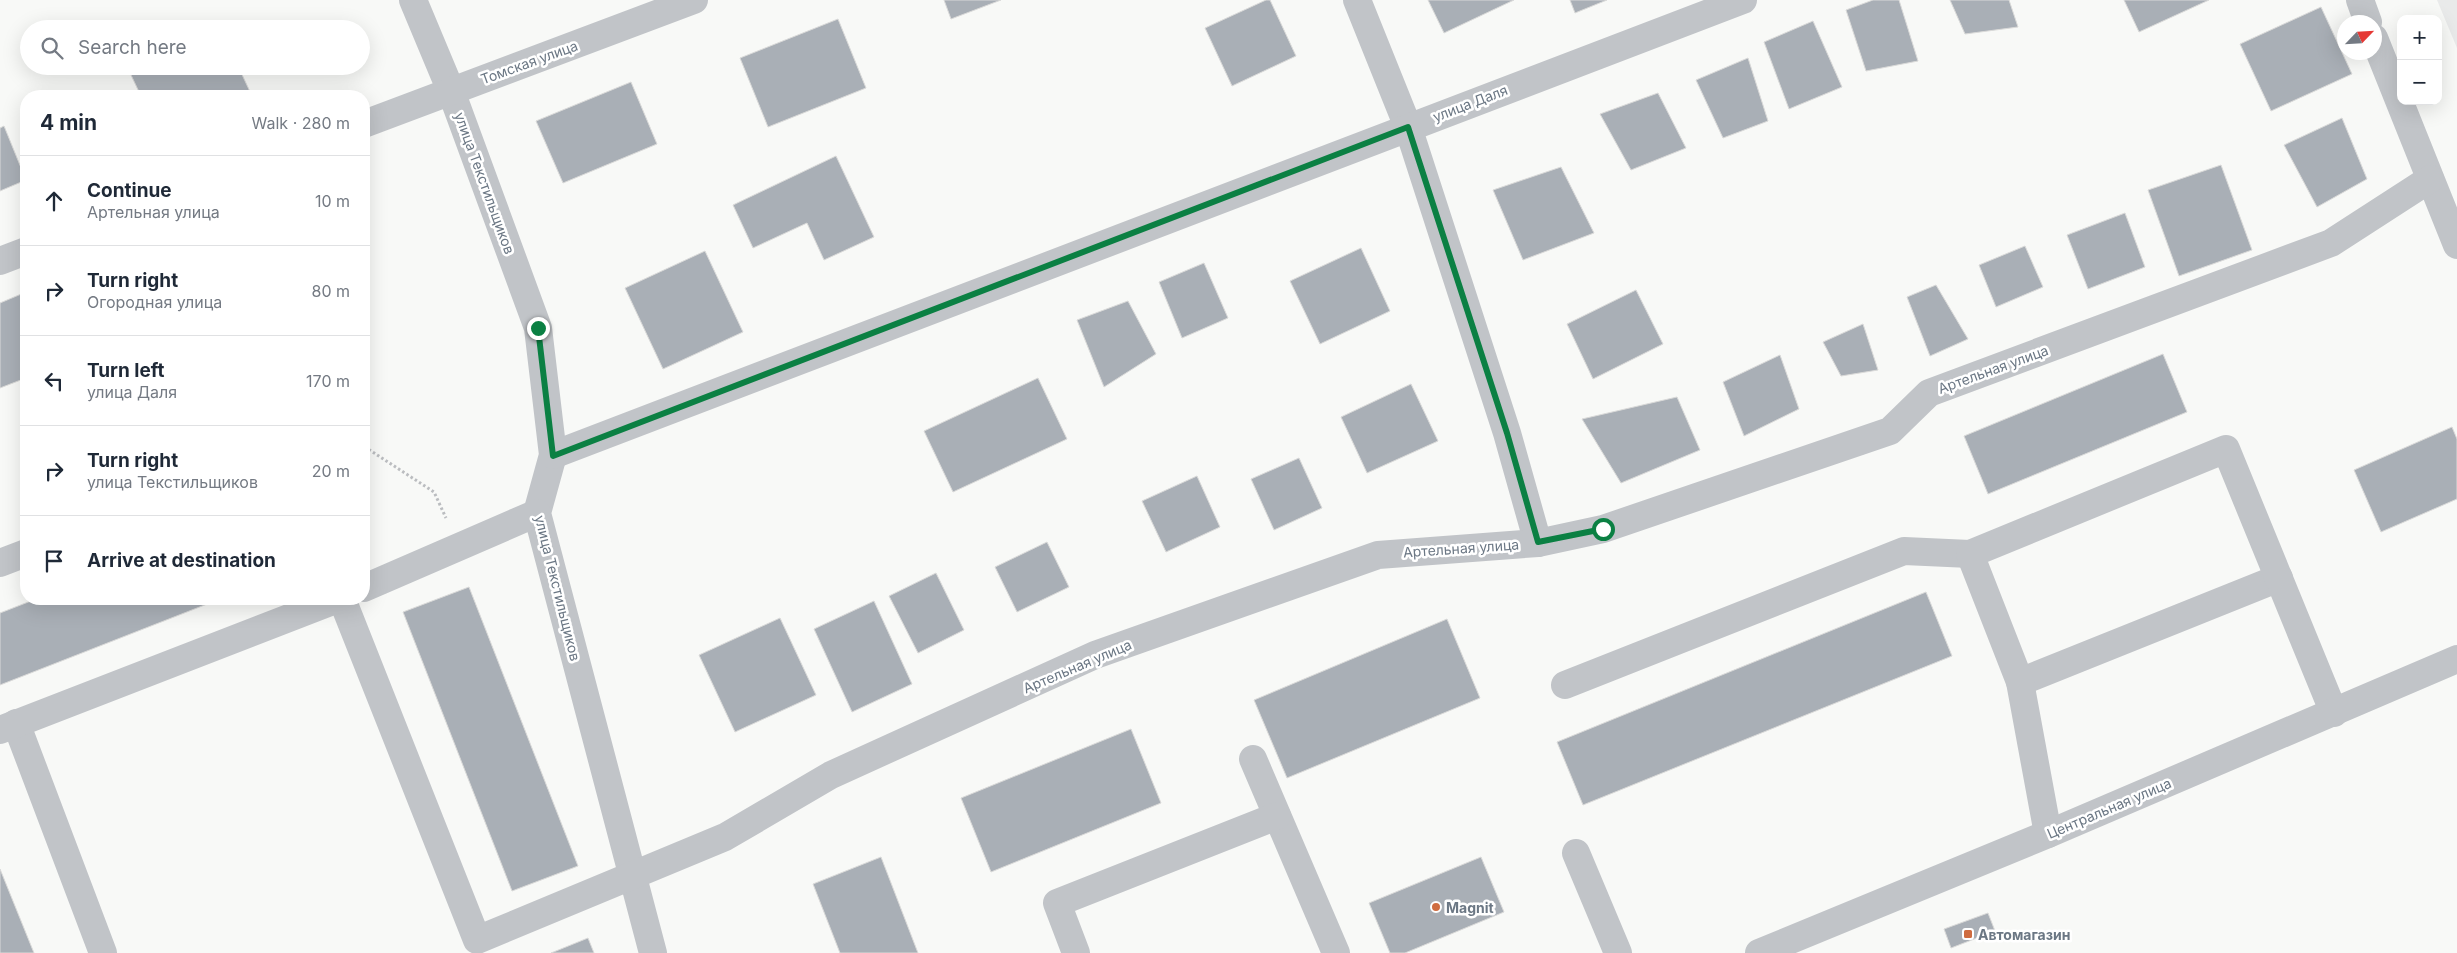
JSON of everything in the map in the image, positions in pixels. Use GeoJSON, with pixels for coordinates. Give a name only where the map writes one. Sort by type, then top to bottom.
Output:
{"type":"FeatureCollection","features":[{"type":"Feature","properties":{"kind":"street","name":"улица Текстильщиков"},"geometry":{"type":"LineString","coordinates":[[413,0],[451,91],[538,328],[553,456],[537,513],[653,953]]}},
{"type":"Feature","properties":{"kind":"street","name":"Томская улица"},"geometry":{"type":"LineString","coordinates":[[370,122],[694,0]]}},
{"type":"Feature","properties":{"kind":"street"},"geometry":{"type":"LineString","coordinates":[[1357,0],[1408,127],[1507,433],[1538,542]]}},
{"type":"Feature","properties":{"kind":"street","name":"улица Даля"},"geometry":{"type":"LineString","coordinates":[[553,456],[1743,0]]}},
{"type":"Feature","properties":{"kind":"street"},"geometry":{"type":"LineString","coordinates":[[2360,0],[2365,15]]}},
{"type":"Feature","properties":{"kind":"street"},"geometry":{"type":"LineString","coordinates":[[2382,58],[2457,244]]}},
{"type":"Feature","properties":{"kind":"street","name":"Артельная улица"},"geometry":{"type":"LineString","coordinates":[[344,605],[477,940],[725,837],[831,775],[1095,655],[1378,555],[1538,542],[1603,529],[1890,431],[1928,393],[2331,243],[2430,179]]}},
{"type":"Feature","properties":{"kind":"street"},"geometry":{"type":"LineString","coordinates":[[0,261],[20,254]]}},
{"type":"Feature","properties":{"kind":"street"},"geometry":{"type":"LineString","coordinates":[[1566,685],[1904,551],[1970,554],[2226,449],[2334,713]]}},
{"type":"Feature","properties":{"kind":"street"},"geometry":{"type":"LineString","coordinates":[[370,585],[537,513]]}},
{"type":"Feature","properties":{"kind":"street"},"geometry":{"type":"LineString","coordinates":[[1970,554],[2020,682],[2048,834]]}},
{"type":"Feature","properties":{"kind":"street"},"geometry":{"type":"LineString","coordinates":[[0,563],[20,555]]}},
{"type":"Feature","properties":{"kind":"street"},"geometry":{"type":"LineString","coordinates":[[2020,682],[2279,578]]}},
{"type":"Feature","properties":{"kind":"street"},"geometry":{"type":"LineString","coordinates":[[102,953],[8,726],[322,605]]}},
{"type":"Feature","properties":{"kind":"street","name":"Центральная улица"},"geometry":{"type":"LineString","coordinates":[[1759,953],[2048,834],[2457,659]]}},
{"type":"Feature","properties":{"kind":"street"},"geometry":{"type":"LineString","coordinates":[[1253,759],[1336,953]]}},
{"type":"Feature","properties":{"kind":"street"},"geometry":{"type":"LineString","coordinates":[[1076,953],[1057,903],[1277,816]]}},
{"type":"Feature","properties":{"kind":"street"},"geometry":{"type":"LineString","coordinates":[[1576,854],[1618,953]]}},
{"type":"Feature","properties":{"kind":"path"},"geometry":{"type":"LineString","coordinates":[[370,450],[434,492],[459,548]]}},
{"type":"Feature","properties":{"kind":"shaded area"},"geometry":{"type":"Polygon","coordinates":[[[2437,0],[2457,0],[2457,48],[2437,0]]]}},
{"type":"Feature","properties":{"kind":"building"},"geometry":{"type":"Polygon","coordinates":[[[944,0],[1001,0],[951,19],[944,0]]]}},
{"type":"Feature","properties":{"kind":"building"},"geometry":{"type":"Polygon","coordinates":[[[1266,0],[1270,0],[1296,56],[1232,86],[1205,28],[1266,0]]]}},
{"type":"Feature","properties":{"kind":"building"},"geometry":{"type":"Polygon","coordinates":[[[1428,0],[1514,0],[1444,33],[1428,0]]]}},
{"type":"Feature","properties":{"kind":"building"},"geometry":{"type":"Polygon","coordinates":[[[1570,0],[1607,0],[1575,13],[1570,0]]]}},
{"type":"Feature","properties":{"kind":"building"},"geometry":{"type":"Polygon","coordinates":[[[1873,0],[1899,0],[1918,61],[1866,71],[1846,10],[1873,0]]]}},
{"type":"Feature","properties":{"kind":"building"},"geometry":{"type":"Polygon","coordinates":[[[1950,0],[2009,0],[2018,27],[1965,34],[1950,0]]]}},
{"type":"Feature","properties":{"kind":"building"},"geometry":{"type":"Polygon","coordinates":[[[2124,0],[2209,0],[2139,32],[2124,0]]]}},
{"type":"Feature","properties":{"kind":"building"},"geometry":{"type":"Polygon","coordinates":[[[2321,7],[2337,42],[2337,60],[2346,60],[2352,74],[2271,111],[2240,44],[2321,7]]]}},
{"type":"Feature","properties":{"kind":"building"},"geometry":{"type":"Polygon","coordinates":[[[838,19],[866,88],[768,127],[740,58],[838,19]]]}},
{"type":"Feature","properties":{"kind":"building"},"geometry":{"type":"Polygon","coordinates":[[[1813,21],[1842,87],[1789,109],[1764,42],[1813,21]]]}},
{"type":"Feature","properties":{"kind":"building"},"geometry":{"type":"Polygon","coordinates":[[[1748,58],[1768,121],[1723,138],[1696,80],[1748,58]]]}},
{"type":"Feature","properties":{"kind":"building"},"geometry":{"type":"Polygon","coordinates":[[[131,75],[242,75],[249,90],[138,90],[131,75]]]}},
{"type":"Feature","properties":{"kind":"building"},"geometry":{"type":"Polygon","coordinates":[[[631,82],[657,144],[563,183],[536,121],[631,82]]]}},
{"type":"Feature","properties":{"kind":"building"},"geometry":{"type":"Polygon","coordinates":[[[1658,93],[1686,148],[1631,170],[1600,114],[1658,93]]]}},
{"type":"Feature","properties":{"kind":"building"},"geometry":{"type":"Polygon","coordinates":[[[2342,118],[2367,179],[2317,207],[2284,145],[2342,118]]]}},
{"type":"Feature","properties":{"kind":"building"},"geometry":{"type":"Polygon","coordinates":[[[4,126],[20,165],[20,183],[0,191],[0,128],[4,126]]]}},
{"type":"Feature","properties":{"kind":"building"},"geometry":{"type":"Polygon","coordinates":[[[836,156],[874,237],[824,260],[807,223],[753,248],[733,205],[836,156]]]}},
{"type":"Feature","properties":{"kind":"building"},"geometry":{"type":"Polygon","coordinates":[[[2221,165],[2252,250],[2179,276],[2148,190],[2221,165]]]}},
{"type":"Feature","properties":{"kind":"building"},"geometry":{"type":"Polygon","coordinates":[[[1561,167],[1594,233],[1523,260],[1493,190],[1561,167]]]}},
{"type":"Feature","properties":{"kind":"building"},"geometry":{"type":"Polygon","coordinates":[[[2125,213],[2145,267],[2088,289],[2067,235],[2125,213]]]}},
{"type":"Feature","properties":{"kind":"building"},"geometry":{"type":"Polygon","coordinates":[[[2025,246],[2043,287],[1996,307],[1979,265],[2025,246]]]}},
{"type":"Feature","properties":{"kind":"building"},"geometry":{"type":"Polygon","coordinates":[[[1361,248],[1390,311],[1320,344],[1290,281],[1361,248]]]}},
{"type":"Feature","properties":{"kind":"building"},"geometry":{"type":"Polygon","coordinates":[[[705,251],[743,332],[663,369],[625,288],[705,251]]]}},
{"type":"Feature","properties":{"kind":"building"},"geometry":{"type":"Polygon","coordinates":[[[1204,263],[1228,318],[1182,338],[1159,282],[1204,263]]]}},
{"type":"Feature","properties":{"kind":"building"},"geometry":{"type":"Polygon","coordinates":[[[1936,285],[1968,339],[1930,356],[1907,297],[1936,285]]]}},
{"type":"Feature","properties":{"kind":"building"},"geometry":{"type":"Polygon","coordinates":[[[1636,290],[1663,344],[1593,379],[1567,324],[1636,290]]]}},
{"type":"Feature","properties":{"kind":"building"},"geometry":{"type":"Polygon","coordinates":[[[20,295],[20,380],[0,388],[0,303],[20,295]]]}},
{"type":"Feature","properties":{"kind":"building"},"geometry":{"type":"Polygon","coordinates":[[[1128,301],[1156,354],[1104,387],[1077,320],[1128,301]]]}},
{"type":"Feature","properties":{"kind":"building"},"geometry":{"type":"Polygon","coordinates":[[[1863,324],[1878,370],[1841,376],[1823,342],[1863,324]]]}},
{"type":"Feature","properties":{"kind":"building"},"geometry":{"type":"Polygon","coordinates":[[[2163,354],[2187,412],[1988,494],[1964,436],[2163,354]]]}},
{"type":"Feature","properties":{"kind":"building"},"geometry":{"type":"Polygon","coordinates":[[[1780,355],[1799,409],[1744,436],[1723,382],[1780,355]]]}},
{"type":"Feature","properties":{"kind":"building"},"geometry":{"type":"Polygon","coordinates":[[[1038,378],[1067,439],[953,492],[924,431],[1038,378]]]}},
{"type":"Feature","properties":{"kind":"building"},"geometry":{"type":"Polygon","coordinates":[[[1411,384],[1438,441],[1367,473],[1341,417],[1411,384]]]}},
{"type":"Feature","properties":{"kind":"building"},"geometry":{"type":"Polygon","coordinates":[[[1677,397],[1700,450],[1621,483],[1582,419],[1677,397]]]}},
{"type":"Feature","properties":{"kind":"building"},"geometry":{"type":"Polygon","coordinates":[[[2452,427],[2457,439],[2457,499],[2381,532],[2354,470],[2452,427]]]}},
{"type":"Feature","properties":{"kind":"building"},"geometry":{"type":"Polygon","coordinates":[[[1299,458],[1322,508],[1274,530],[1251,479],[1299,458]]]}},
{"type":"Feature","properties":{"kind":"building"},"geometry":{"type":"Polygon","coordinates":[[[1197,476],[1220,527],[1166,552],[1142,501],[1197,476]]]}},
{"type":"Feature","properties":{"kind":"building"},"geometry":{"type":"Polygon","coordinates":[[[1047,542],[1069,587],[1017,612],[995,567],[1047,542]]]}},
{"type":"Feature","properties":{"kind":"building"},"geometry":{"type":"Polygon","coordinates":[[[936,573],[964,630],[918,653],[889,596],[936,573]]]}},
{"type":"Feature","properties":{"kind":"building"},"geometry":{"type":"Polygon","coordinates":[[[469,587],[578,866],[512,891],[403,612],[469,587]]]}},
{"type":"Feature","properties":{"kind":"building"},"geometry":{"type":"Polygon","coordinates":[[[1926,592],[1952,656],[1583,805],[1557,742],[1926,592]]]}},
{"type":"Feature","properties":{"kind":"building"},"geometry":{"type":"Polygon","coordinates":[[[874,601],[912,684],[852,712],[814,629],[874,601]]]}},
{"type":"Feature","properties":{"kind":"building"},"geometry":{"type":"Polygon","coordinates":[[[21,605],[205,605],[0,685],[0,613],[21,605]]]}},
{"type":"Feature","properties":{"kind":"building"},"geometry":{"type":"Polygon","coordinates":[[[780,618],[816,695],[735,732],[699,655],[780,618]]]}},
{"type":"Feature","properties":{"kind":"building"},"geometry":{"type":"Polygon","coordinates":[[[1447,619],[1480,698],[1287,778],[1254,700],[1447,619]]]}},
{"type":"Feature","properties":{"kind":"building"},"geometry":{"type":"Polygon","coordinates":[[[1131,729],[1161,803],[991,872],[961,798],[1131,729]]]}},
{"type":"Feature","properties":{"kind":"building"},"geometry":{"type":"Polygon","coordinates":[[[881,857],[918,953],[840,953],[813,884],[881,857]]]}},
{"type":"Feature","properties":{"kind":"building","name":"Magnit"},"geometry":{"type":"Polygon","coordinates":[[[1481,857],[1504,912],[1405,953],[1390,953],[1369,903],[1481,857]]]}},
{"type":"Feature","properties":{"kind":"building"},"geometry":{"type":"Polygon","coordinates":[[[0,869],[34,953],[0,953],[0,869]]]}},
{"type":"Feature","properties":{"kind":"building"},"geometry":{"type":"Polygon","coordinates":[[[1988,913],[1995,931],[1951,948],[1944,929],[1988,913]]]}},
{"type":"Feature","properties":{"kind":"building"},"geometry":{"type":"Polygon","coordinates":[[[588,938],[594,953],[551,953],[588,938]]]}},
{"type":"Feature","properties":{"kind":"place","name":"Magnit"},"geometry":{"type":"Point","coordinates":[1436,907]}},
{"type":"Feature","properties":{"kind":"place","name":"Автомагазин"},"geometry":{"type":"Point","coordinates":[1968,934]}},
{"type":"Feature","properties":{"kind":"route"},"geometry":{"type":"LineString","coordinates":[[538,328],[553,456],[1408,127],[1507,433],[1538,542],[1603,529]]}}]}
